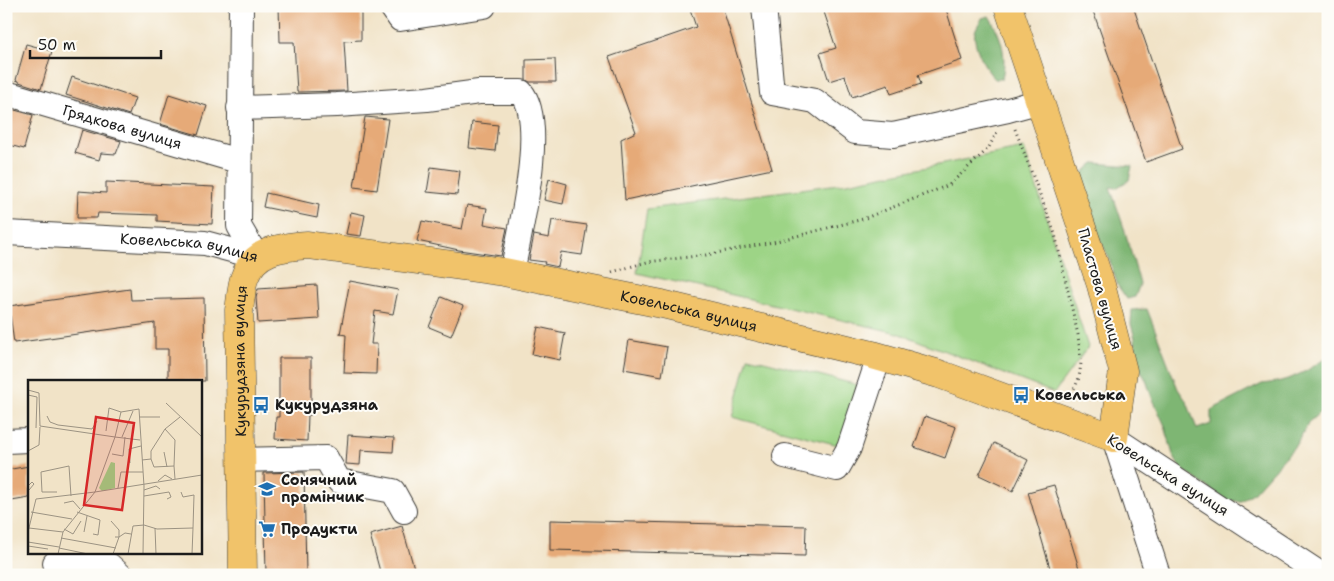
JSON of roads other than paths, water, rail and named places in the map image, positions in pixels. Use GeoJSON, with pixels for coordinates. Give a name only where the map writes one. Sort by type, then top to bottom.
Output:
{"type":"FeatureCollection","features":[{"type":"Feature","properties":{"kind":"main road","name":"Пластова вулиця"},"geometry":{"type":"LineString","coordinates":[[1008,6],[1101,285],[1123,371],[1114,438]]}},
{"type":"Feature","properties":{"kind":"main road","name":"Ковельська вулиця"},"geometry":{"type":"LineString","coordinates":[[257,257],[284,247],[308,245],[512,273],[662,304],[879,357],[939,374],[1114,438]]}},
{"type":"Feature","properties":{"kind":"main road","name":"Кукурудзяна вулиця"},"geometry":{"type":"LineString","coordinates":[[243,575],[239,310],[245,278],[257,257]]}},
{"type":"Feature","properties":{"kind":"street"},"geometry":{"type":"LineString","coordinates":[[241,6],[238,161],[239,226],[257,257]]}},
{"type":"Feature","properties":{"kind":"street"},"geometry":{"type":"LineString","coordinates":[[391,6],[400,20],[484,6]]}},
{"type":"Feature","properties":{"kind":"street"},"geometry":{"type":"LineString","coordinates":[[764,6],[772,93],[815,101],[855,132],[893,135],[1008,110],[1040,101]]}},
{"type":"Feature","properties":{"kind":"street","name":"Грядкова вулиця"},"geometry":{"type":"LineString","coordinates":[[6,92],[238,161]]}},
{"type":"Feature","properties":{"kind":"street"},"geometry":{"type":"LineString","coordinates":[[239,108],[355,104],[478,92],[521,92],[527,98],[530,110],[532,162],[512,273]]}},
{"type":"Feature","properties":{"kind":"street","name":"Ковельська вулиця"},"geometry":{"type":"LineString","coordinates":[[6,233],[205,243],[257,257]]}},
{"type":"Feature","properties":{"kind":"street"},"geometry":{"type":"LineString","coordinates":[[785,456],[837,469],[849,448],[879,357]]}},
{"type":"Feature","properties":{"kind":"street","name":"Пластова вулиця"},"geometry":{"type":"LineString","coordinates":[[1114,438],[1158,575]]}},
{"type":"Feature","properties":{"kind":"street","name":"Ковельська вулиця"},"geometry":{"type":"LineString","coordinates":[[1114,438],[1322,575]]}},
{"type":"Feature","properties":{"kind":"street"},"geometry":{"type":"LineString","coordinates":[[6,440],[28,440]]}},
{"type":"Feature","properties":{"kind":"street"},"geometry":{"type":"LineString","coordinates":[[241,460],[326,458],[339,481],[393,491],[404,511]]}},
{"type":"Feature","properties":{"kind":"street"},"geometry":{"type":"LineString","coordinates":[[55,563],[109,565],[120,575]]}},
{"type":"Feature","properties":{"kind":"place","name":"Ковельська"},"geometry":{"type":"Point","coordinates":[1021,395]}},
{"type":"Feature","properties":{"kind":"place","name":"Кукурудзяна"},"geometry":{"type":"Point","coordinates":[261,405]}},
{"type":"Feature","properties":{"kind":"place","name":"Сонячний промінчик"},"geometry":{"type":"Point","coordinates":[267,489]}},
{"type":"Feature","properties":{"kind":"place","name":"Продукти"},"geometry":{"type":"Point","coordinates":[267,529]}}]}
